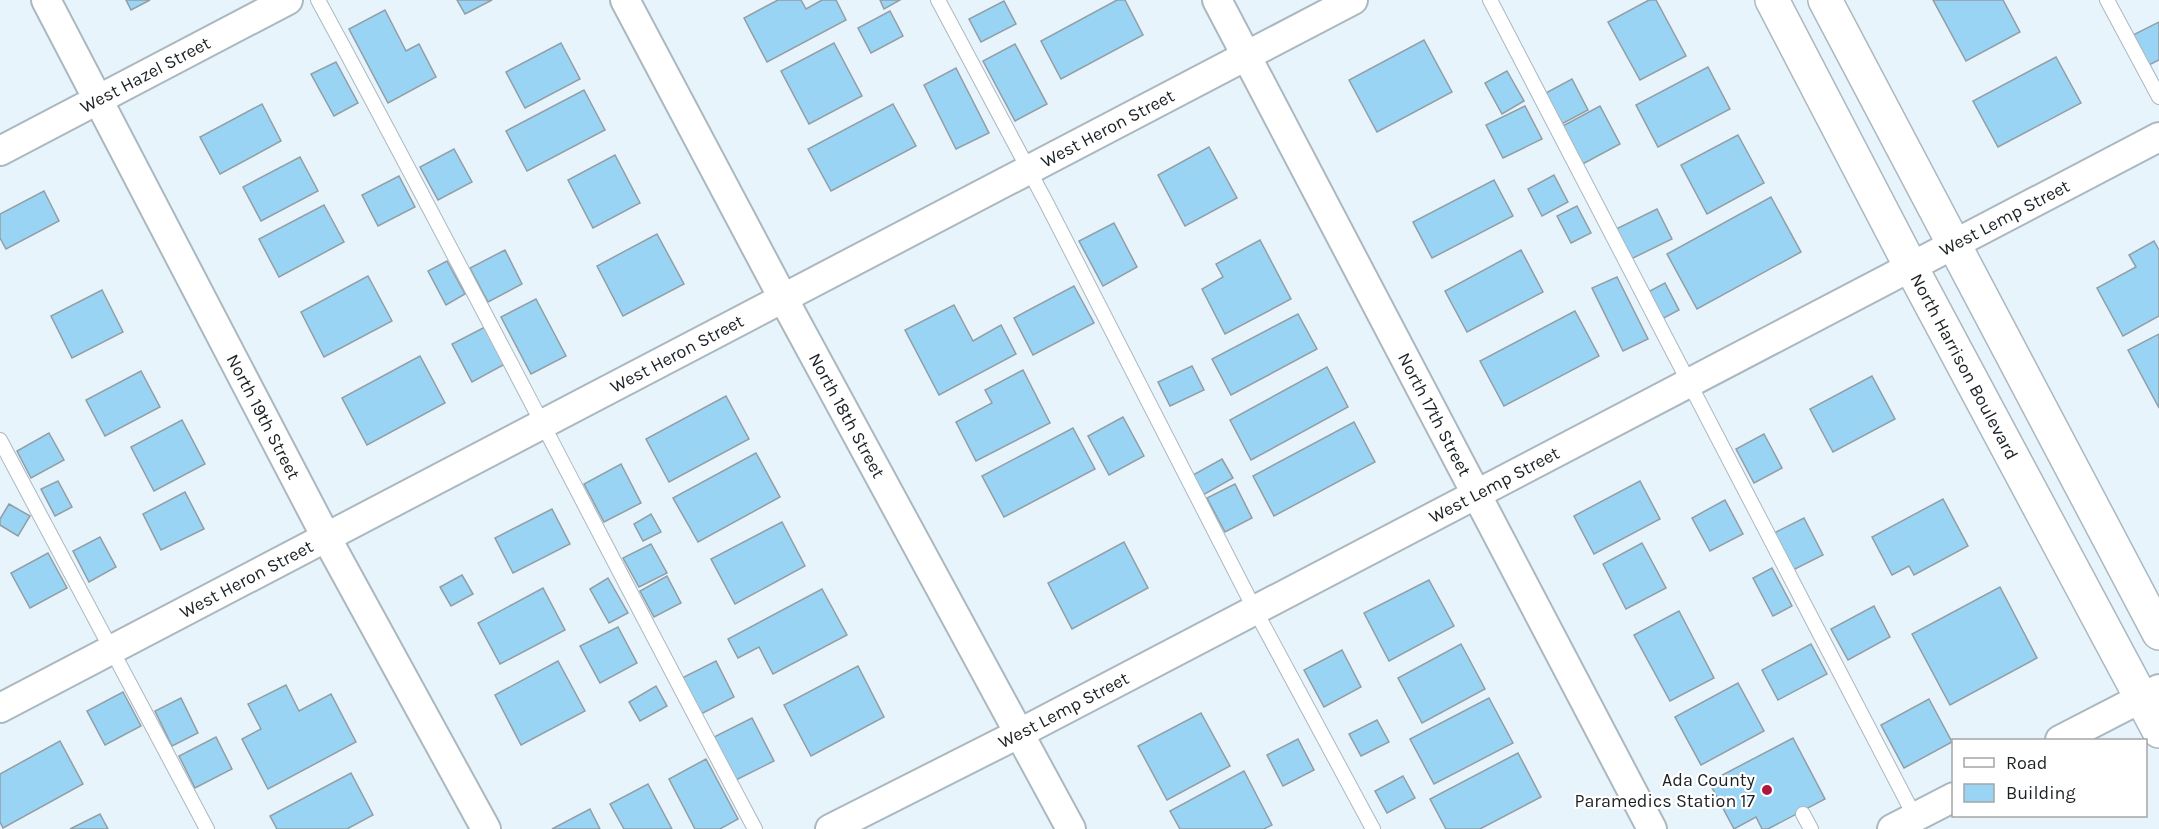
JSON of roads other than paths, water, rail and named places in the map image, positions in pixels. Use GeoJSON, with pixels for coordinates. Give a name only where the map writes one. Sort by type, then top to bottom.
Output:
{"type":"FeatureCollection","features":[{"type":"Feature","properties":{"kind":"street","name":"North 19th Street"},"geometry":{"type":"LineString","coordinates":[[46,0],[326,537],[486,829]]}},
{"type":"Feature","properties":{"kind":"street","name":"West Hazel Street"},"geometry":{"type":"LineString","coordinates":[[0,150],[288,0]]}},
{"type":"Feature","properties":{"kind":"street","name":"North 18th Street"},"geometry":{"type":"LineString","coordinates":[[625,0],[783,298],[1071,829]]}},
{"type":"Feature","properties":{"kind":"street","name":"North 17th Street"},"geometry":{"type":"LineString","coordinates":[[1216,0],[1652,829]]}},
{"type":"Feature","properties":{"kind":"street","name":"West Heron Street"},"geometry":{"type":"LineString","coordinates":[[0,708],[1353,0]]}},
{"type":"Feature","properties":{"kind":"street","name":"North Harrison Boulevard"},"geometry":{"type":"LineString","coordinates":[[1772,0],[1911,267],[2150,693],[2159,731]]}},
{"type":"Feature","properties":{"kind":"street"},"geometry":{"type":"LineString","coordinates":[[1825,0],[2159,633]]}},
{"type":"Feature","properties":{"kind":"street","name":"West Lemp Street"},"geometry":{"type":"LineString","coordinates":[[830,829],[1020,733],[2159,137]]}},
{"type":"Feature","properties":{"kind":"street"},"geometry":{"type":"LineString","coordinates":[[2064,739],[2150,693]]}},
{"type":"Feature","properties":{"kind":"street"},"geometry":{"type":"LineString","coordinates":[[1903,823],[1952,798]]}},
{"type":"Feature","properties":{"kind":"lane"},"geometry":{"type":"LineString","coordinates":[[318,0],[525,388],[755,829]]}},
{"type":"Feature","properties":{"kind":"lane"},"geometry":{"type":"LineString","coordinates":[[938,0],[1255,610],[1373,829]]}},
{"type":"Feature","properties":{"kind":"lane"},"geometry":{"type":"LineString","coordinates":[[1490,0],[1688,383],[1903,823]]}},
{"type":"Feature","properties":{"kind":"lane"},"geometry":{"type":"LineString","coordinates":[[2107,0],[2159,98]]}},
{"type":"Feature","properties":{"kind":"lane"},"geometry":{"type":"LineString","coordinates":[[0,440],[207,829]]}},
{"type":"Feature","properties":{"kind":"lane"},"geometry":{"type":"LineString","coordinates":[[1803,814],[1812,829]]}},
{"type":"Feature","properties":{"kind":"place","name":"Ada County Paramedics Station 17"},"geometry":{"type":"Point","coordinates":[1767,790]}}]}
